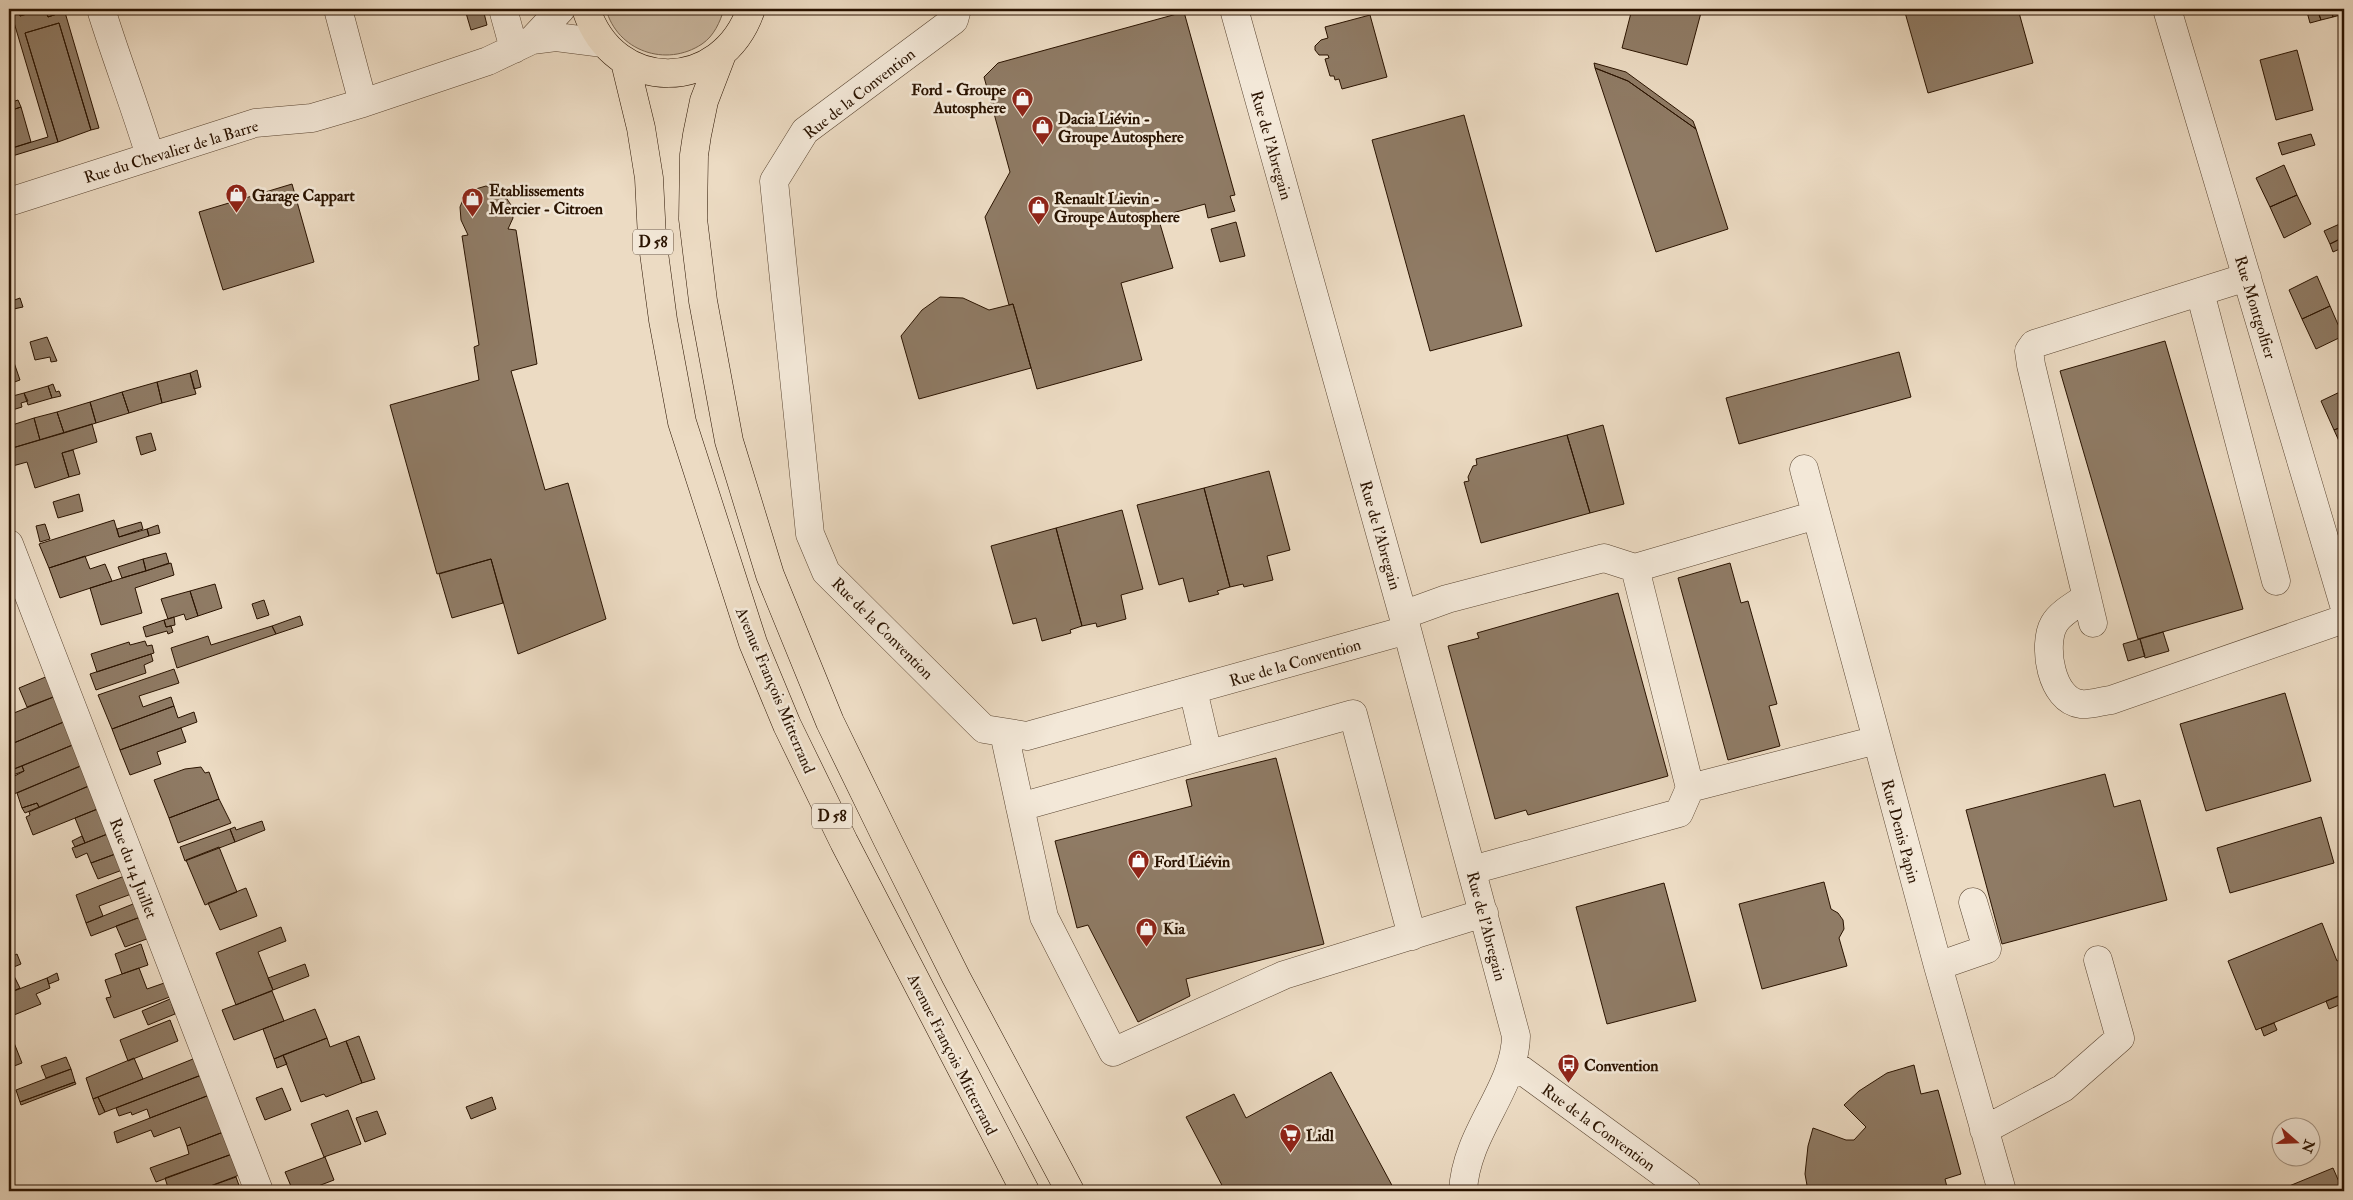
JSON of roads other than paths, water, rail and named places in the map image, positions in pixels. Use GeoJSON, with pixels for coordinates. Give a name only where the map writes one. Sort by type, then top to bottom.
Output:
{"type":"FeatureCollection","features":[{"type":"Feature","properties":{"kind":"main road"},"geometry":{"type":"LineString","coordinates":[[586,9],[592,26],[603,43],[625,62],[649,72],[668,74],[698,69],[722,54],[735,41],[745,25],[750,9]]}},
{"type":"Feature","properties":{"kind":"main road","name":"D 58"},"geometry":{"type":"LineString","coordinates":[[722,54],[704,101],[694,155],[693,219],[703,301],[729,441],[770,575],[830,722],[956,978],[1070,1191]]}},
{"type":"Feature","properties":{"kind":"main road","name":"Avenue François Mitterrand"},"geometry":{"type":"LineString","coordinates":[[625,62],[642,128],[649,178],[652,238],[663,320],[682,422],[753,643],[787,725],[844,842],[1024,1191]]}},
{"type":"Feature","properties":{"kind":"street"},"geometry":{"type":"LineString","coordinates":[[101,9],[150,156]]}},
{"type":"Feature","properties":{"kind":"street"},"geometry":{"type":"LineString","coordinates":[[338,9],[363,103]]}},
{"type":"Feature","properties":{"kind":"street"},"geometry":{"type":"LineString","coordinates":[[503,9],[523,44]]}},
{"type":"Feature","properties":{"kind":"street"},"geometry":{"type":"LineString","coordinates":[[523,44],[561,9]]}},
{"type":"Feature","properties":{"kind":"street","name":"Rue de la Convention"},"geometry":{"type":"LineString","coordinates":[[957,9],[954,20],[805,131],[774,181],[810,534],[826,572],[984,729],[1027,736],[1193,690],[1405,622],[1447,599],[1604,558],[1635,568]]}},
{"type":"Feature","properties":{"kind":"street","name":"Rue de l'Abregain"},"geometry":{"type":"LineString","coordinates":[[1234,9],[1405,622],[1516,1036],[1512,1063],[1474,1141],[1464,1173],[1463,1191]]}},
{"type":"Feature","properties":{"kind":"street","name":"Rue Montgolfier"},"geometry":{"type":"LineString","coordinates":[[2167,9],[2344,605]]}},
{"type":"Feature","properties":{"kind":"street"},"geometry":{"type":"LineString","coordinates":[[523,44],[556,37],[603,43]]}},
{"type":"Feature","properties":{"kind":"street","name":"Rue du Chevalier de la Barre"},"geometry":{"type":"LineString","coordinates":[[9,202],[255,123],[312,118],[363,103],[488,61],[523,44]]}},
{"type":"Feature","properties":{"kind":"street"},"geometry":{"type":"LineString","coordinates":[[2093,623],[2029,351],[2034,344],[2247,278]]}},
{"type":"Feature","properties":{"kind":"street"},"geometry":{"type":"LineString","coordinates":[[2200,292],[2276,581]]}},
{"type":"Feature","properties":{"kind":"street","name":"Rue Denis Papin"},"geometry":{"type":"LineString","coordinates":[[1804,469],[1938,966],[2002,1191]]}},
{"type":"Feature","properties":{"kind":"street"},"geometry":{"type":"LineString","coordinates":[[1472,870],[1679,813],[1690,788],[1635,568],[1816,515]]}},
{"type":"Feature","properties":{"kind":"street","name":"Rue du 14 Juillet"},"geometry":{"type":"LineString","coordinates":[[9,544],[259,1191]]}},
{"type":"Feature","properties":{"kind":"street"},"geometry":{"type":"LineString","coordinates":[[2086,597],[2055,622],[2047,643],[2053,676],[2060,690],[2064,696],[2080,704],[2111,700],[2344,620]]}},
{"type":"Feature","properties":{"kind":"street"},"geometry":{"type":"LineString","coordinates":[[1193,690],[1208,754]]}},
{"type":"Feature","properties":{"kind":"street"},"geometry":{"type":"LineString","coordinates":[[1020,806],[1352,714],[1412,936]]}},
{"type":"Feature","properties":{"kind":"street"},"geometry":{"type":"LineString","coordinates":[[1004,733],[1044,917],[1113,1052],[1284,975],[1484,913]]}},
{"type":"Feature","properties":{"kind":"street"},"geometry":{"type":"LineString","coordinates":[[1690,788],[1877,740]]}},
{"type":"Feature","properties":{"kind":"street"},"geometry":{"type":"LineString","coordinates":[[1938,966],[1987,949],[1973,902]]}},
{"type":"Feature","properties":{"kind":"street"},"geometry":{"type":"LineString","coordinates":[[1984,1130],[2063,1088],[2120,1038],[2098,960]]}},
{"type":"Feature","properties":{"kind":"street","name":"Rue de la Convention"},"geometry":{"type":"LineString","coordinates":[[1512,1063],[1687,1191]]}},
{"type":"Feature","properties":{"kind":"place","name":"Ford - Groupe Autosphere"},"geometry":{"type":"Point","coordinates":[1022,117]}},
{"type":"Feature","properties":{"kind":"place","name":"Dacia Liévin - Groupe Autosphere"},"geometry":{"type":"Point","coordinates":[1042,146]}},
{"type":"Feature","properties":{"kind":"place","name":"Garage Cappart"},"geometry":{"type":"Point","coordinates":[236,214]}},
{"type":"Feature","properties":{"kind":"place","name":"Etablissements Mercier - Citroen"},"geometry":{"type":"Point","coordinates":[473,218]}},
{"type":"Feature","properties":{"kind":"place","name":"Renault Lievin - Groupe Autosphere"},"geometry":{"type":"Point","coordinates":[1038,226]}},
{"type":"Feature","properties":{"kind":"place","name":"Ford Liévin"},"geometry":{"type":"Point","coordinates":[1138,880]}},
{"type":"Feature","properties":{"kind":"place","name":"Kia"},"geometry":{"type":"Point","coordinates":[1147,947]}},
{"type":"Feature","properties":{"kind":"place","name":"Convention"},"geometry":{"type":"Point","coordinates":[1568,1084]}},
{"type":"Feature","properties":{"kind":"place","name":"Lidl"},"geometry":{"type":"Point","coordinates":[1290,1154]}}]}
